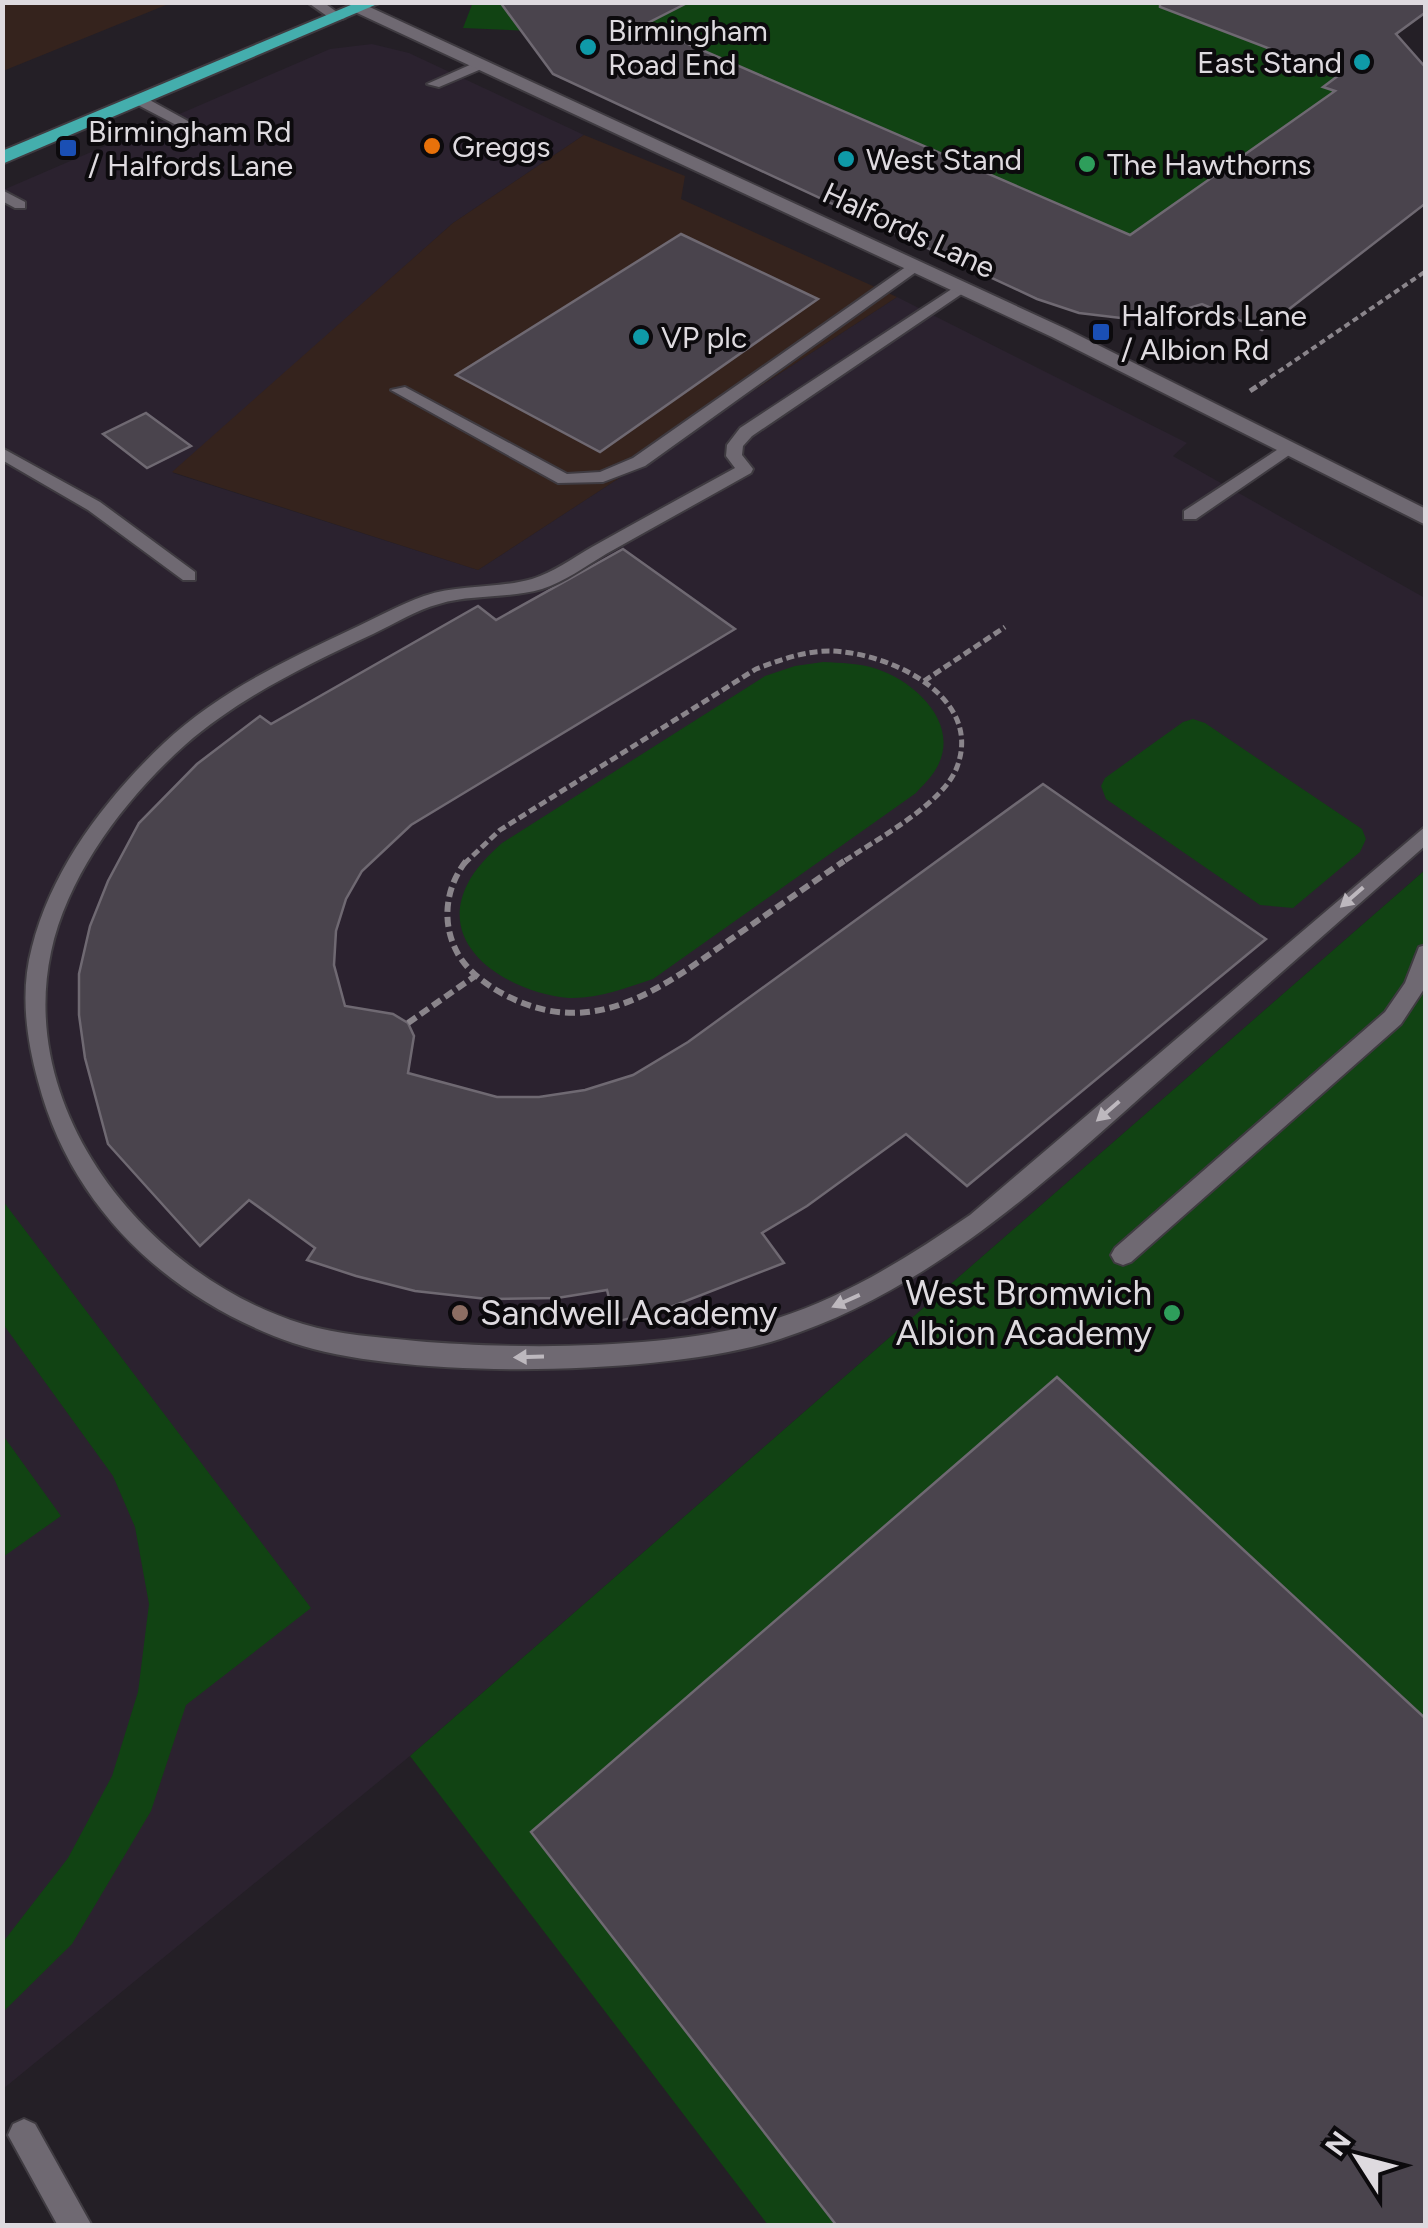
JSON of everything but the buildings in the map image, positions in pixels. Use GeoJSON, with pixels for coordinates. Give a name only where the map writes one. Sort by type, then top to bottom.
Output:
{"type":"FeatureCollection","features":[{"type":"Feature","properties":{"kind":"highway"},"geometry":{"type":"LineString","coordinates":[[2,158],[368,5]]}},
{"type":"Feature","properties":{"kind":"street","name":"Halfords Lane"},"geometry":{"type":"LineString","coordinates":[[368,5],[481,64],[1220,412],[1426,518]]}},
{"type":"Feature","properties":{"kind":"lane"},"geometry":{"type":"LineString","coordinates":[[313,2],[339,18]]}},
{"type":"Feature","properties":{"kind":"lane"},"geometry":{"type":"LineString","coordinates":[[434,84],[481,64]]}},
{"type":"Feature","properties":{"kind":"lane"},"geometry":{"type":"LineString","coordinates":[[141,101],[210,137]]}},
{"type":"Feature","properties":{"kind":"lane"},"geometry":{"type":"LineString","coordinates":[[2,194],[20,204]]}},
{"type":"Feature","properties":{"kind":"lane"},"geometry":{"type":"LineString","coordinates":[[399,390],[564,479],[603,477],[639,462],[916,266]]}},
{"type":"Feature","properties":{"kind":"lane"},"geometry":{"type":"LineString","coordinates":[[961,288],[746,432],[735,445],[734,456],[746,469],[541,584],[513,590],[456,592],[428,601],[256,686],[181,738],[130,788],[81,856],[52,917],[36,984],[41,1056],[64,1128],[96,1190],[152,1250],[223,1298],[295,1332],[400,1350],[499,1358],[624,1354],[746,1338],[849,1301],[941,1250],[1008,1200],[1426,833]]}},
{"type":"Feature","properties":{"kind":"lane"},"geometry":{"type":"LineString","coordinates":[[1190,516],[1289,447]]}},
{"type":"Feature","properties":{"kind":"lane"},"geometry":{"type":"LineString","coordinates":[[2,452],[94,506],[189,576]]}},
{"type":"Feature","properties":{"kind":"lane"},"geometry":{"type":"LineString","coordinates":[[1123,1255],[1394,1018],[1415,986],[1426,953]]}},
{"type":"Feature","properties":{"kind":"lane"},"geometry":{"type":"LineString","coordinates":[[24,2135],[76,2226]]}},
{"type":"Feature","properties":{"kind":"path"},"geometry":{"type":"LineString","coordinates":[[1220,412],[1426,271]]}},
{"type":"Feature","properties":{"kind":"path"},"geometry":{"type":"LineString","coordinates":[[924,681],[1005,627]]}},
{"type":"Feature","properties":{"kind":"path"},"geometry":{"type":"LineString","coordinates":[[831,651],[865,656],[900,667],[924,681],[953,710],[963,738],[958,767],[936,797],[654,994],[612,1008],[574,1014],[536,1009],[502,995],[475,976],[451,942],[444,909],[454,877],[476,849],[500,830],[756,669],[789,656],[831,651]]}},
{"type":"Feature","properties":{"kind":"path"},"geometry":{"type":"LineString","coordinates":[[408,1023],[475,976]]}},
{"type":"Feature","properties":{"kind":"shaded area"},"geometry":{"type":"Polygon","coordinates":[[[3,2],[171,2],[171,3],[3,71],[3,2]]]}},
{"type":"Feature","properties":{"kind":"shaded area","name":"Sandwell Academy"},"geometry":{"type":"Polygon","coordinates":[[[372,44],[409,53],[584,135],[453,223],[173,473],[478,570],[897,297],[1187,443],[1173,456],[1425,598],[1425,870],[410,1756],[3,2089],[3,190],[330,49],[372,44]]]}},
{"type":"Feature","properties":{"kind":"shaded area"},"geometry":{"type":"Polygon","coordinates":[[[584,135],[685,176],[681,199],[897,297],[478,570],[172,472],[453,223],[584,135]]]}},
{"type":"Feature","properties":{"kind":"green space","name":"The Hawthorns"},"geometry":{"type":"Polygon","coordinates":[[[473,2],[1425,3],[1387,40],[1425,203],[1262,330],[1202,304],[1139,316],[1079,311],[1037,299],[558,73],[536,51],[533,31],[463,28],[473,2]]]}},
{"type":"Feature","properties":{"kind":"green space"},"geometry":{"type":"Polygon","coordinates":[[[823,662],[864,666],[892,675],[931,707],[939,721],[943,753],[934,772],[916,793],[653,979],[591,997],[548,995],[504,978],[471,948],[462,930],[460,908],[474,873],[502,843],[765,676],[823,662]]]}},
{"type":"Feature","properties":{"kind":"green space"},"geometry":{"type":"Polygon","coordinates":[[[1193,719],[1205,723],[1362,829],[1366,839],[1360,852],[1293,908],[1260,905],[1106,799],[1101,786],[1105,778],[1183,722],[1193,719]]]}},
{"type":"Feature","properties":{"kind":"green space","name":"West Bromwich Albion Academy"},"geometry":{"type":"Polygon","coordinates":[[[1425,870],[1425,2225],[768,2225],[410,1756],[1425,870]]]}},
{"type":"Feature","properties":{"kind":"green space"},"geometry":{"type":"Polygon","coordinates":[[[3,1201],[311,1608],[186,1705],[151,1811],[72,1944],[3,2012],[3,1942],[68,1858],[112,1776],[138,1692],[149,1604],[135,1527],[113,1476],[3,1324],[3,1201]]]}},
{"type":"Feature","properties":{"kind":"green space"},"geometry":{"type":"Polygon","coordinates":[[[2,1434],[61,1516],[3,1557],[2,1557],[2,1434]]]}},
{"type":"Feature","properties":{"kind":"place","name":"Birmingham Road End"},"geometry":{"type":"Point","coordinates":[588,47]}},
{"type":"Feature","properties":{"kind":"place","name":"East Stand"},"geometry":{"type":"Point","coordinates":[1362,62]}},
{"type":"Feature","properties":{"kind":"place","name":"Greggs"},"geometry":{"type":"Point","coordinates":[432,146]}},
{"type":"Feature","properties":{"kind":"place","name":"Birmingham Rd / Halfords Lane"},"geometry":{"type":"Point","coordinates":[68,148]}},
{"type":"Feature","properties":{"kind":"place","name":"West Stand"},"geometry":{"type":"Point","coordinates":[846,159]}},
{"type":"Feature","properties":{"kind":"place","name":"The Hawthorns"},"geometry":{"type":"Point","coordinates":[1087,164]}},
{"type":"Feature","properties":{"kind":"place","name":"Halfords Lane / Albion Rd"},"geometry":{"type":"Point","coordinates":[1101,332]}},
{"type":"Feature","properties":{"kind":"place","name":"VP plc"},"geometry":{"type":"Point","coordinates":[641,337]}},
{"type":"Feature","properties":{"kind":"place","name":"Sandwell Academy"},"geometry":{"type":"Point","coordinates":[460,1313]}},
{"type":"Feature","properties":{"kind":"place","name":"West Bromwich Albion Academy"},"geometry":{"type":"Point","coordinates":[1172,1313]}}]}
